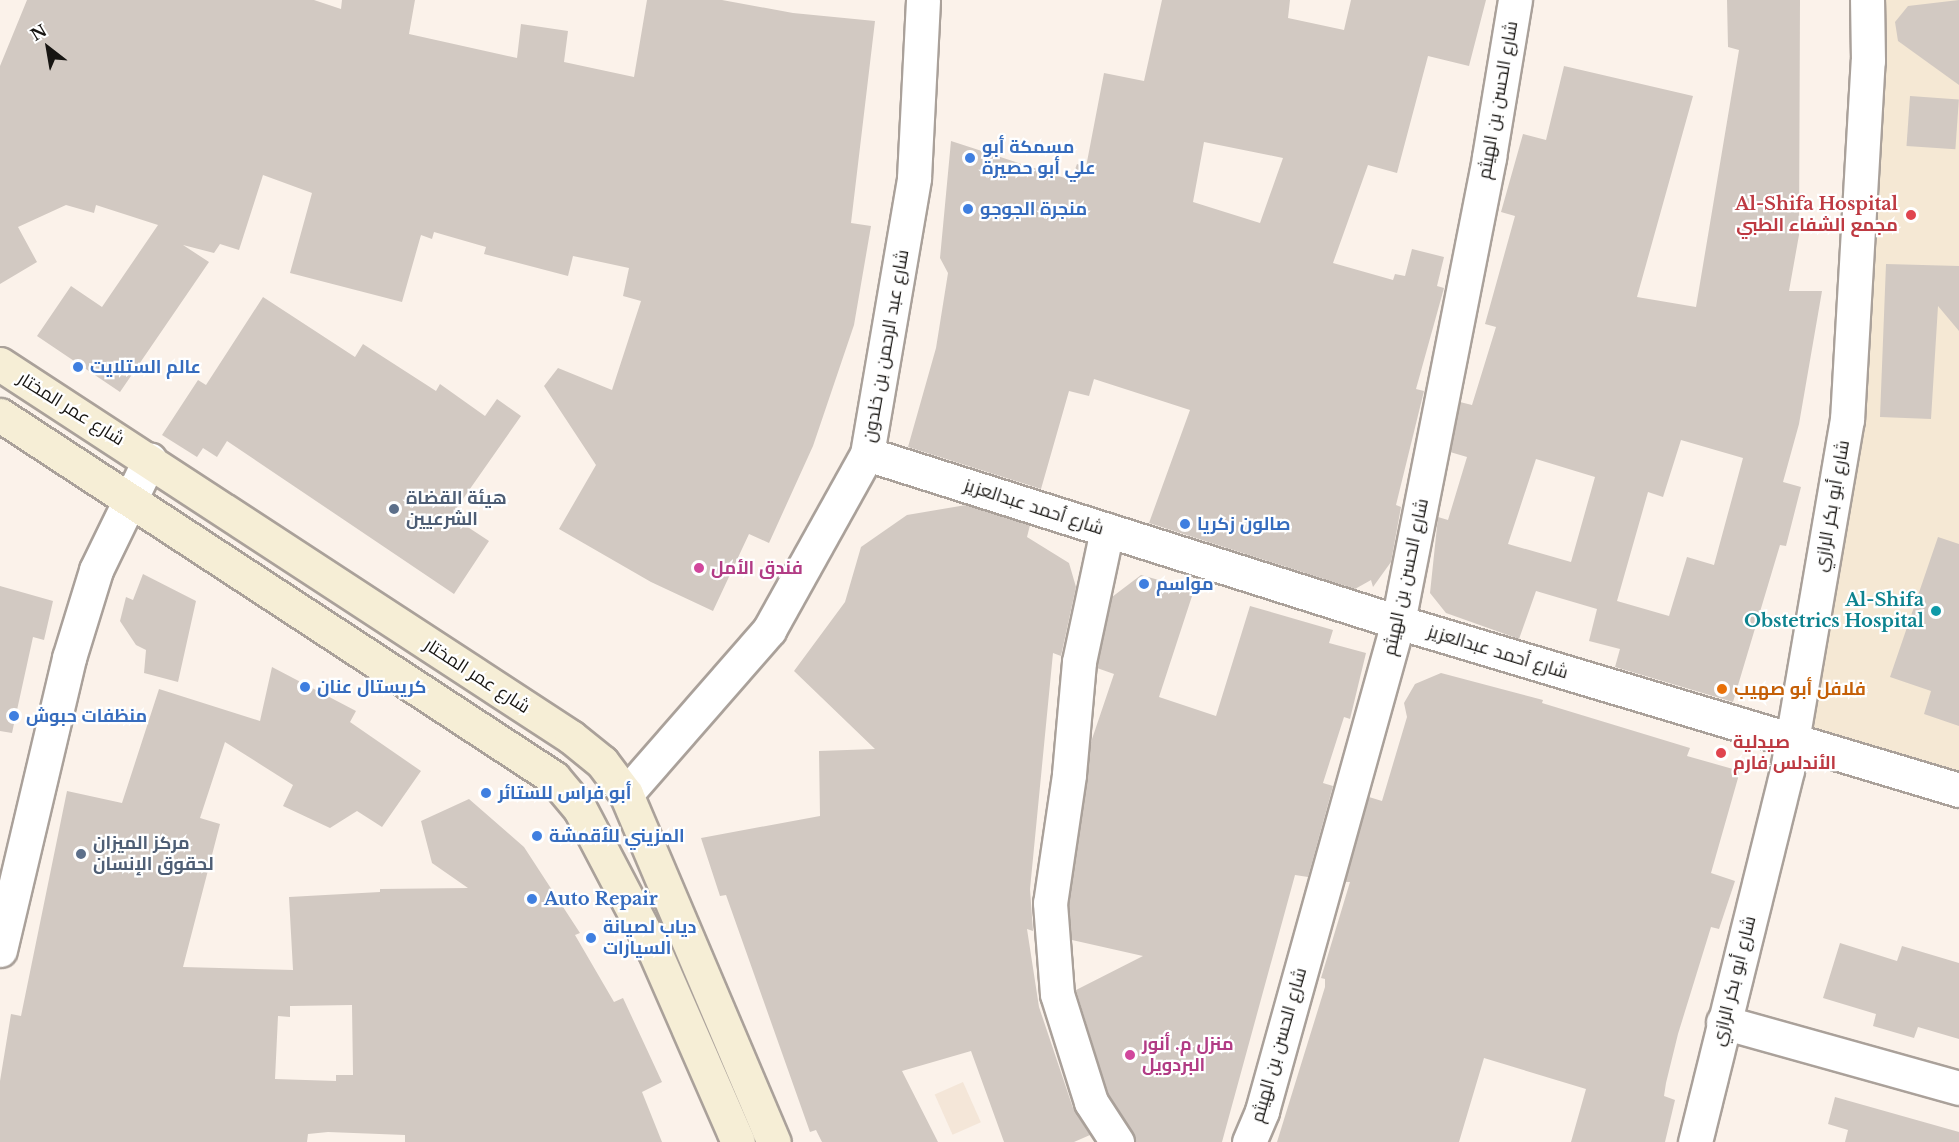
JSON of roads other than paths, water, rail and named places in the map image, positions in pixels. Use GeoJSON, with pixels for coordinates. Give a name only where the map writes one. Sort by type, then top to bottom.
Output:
{"type":"FeatureCollection","features":[{"type":"Feature","properties":{"kind":"main road","name":"شارع عمر المختار"},"geometry":{"type":"LineString","coordinates":[[0,364],[150,459],[571,737],[602,762],[626,794],[774,1142]]}},
{"type":"Feature","properties":{"kind":"main road"},"geometry":{"type":"LineString","coordinates":[[0,415],[491,733],[554,778],[580,809],[655,952],[738,1142]]}},
{"type":"Feature","properties":{"kind":"street","name":"شارع عبد الرحمن بن خلدون"},"geometry":{"type":"LineString","coordinates":[[626,794],[769,630],[867,454],[914,178],[923,0]]}},
{"type":"Feature","properties":{"kind":"street","name":"شارع الحسن بن الهيثم"},"geometry":{"type":"LineString","coordinates":[[1249,1142],[1262,1111],[1398,622],[1489,158],[1515,0]]}},
{"type":"Feature","properties":{"kind":"street","name":"شارع أبو بكر الرازي"},"geometry":{"type":"LineString","coordinates":[[1695,1142],[1792,740],[1847,420],[1868,61],[1867,0]]}},
{"type":"Feature","properties":{"kind":"street","name":"شارع أحمد عبدالعزيز"},"geometry":{"type":"LineString","coordinates":[[867,454],[1398,622],[1959,790]]}},
{"type":"Feature","properties":{"kind":"street"},"geometry":{"type":"LineString","coordinates":[[0,950],[69,658],[96,570],[128,499],[150,459]]}},
{"type":"Feature","properties":{"kind":"street"},"geometry":{"type":"LineString","coordinates":[[1107,530],[1079,662],[1069,775],[1050,903],[1057,994],[1091,1101],[1117,1142]]}},
{"type":"Feature","properties":{"kind":"street"},"geometry":{"type":"LineString","coordinates":[[1723,1022],[1959,1088]]}},
{"type":"Feature","properties":{"kind":"place","name":"مسمكة أبو علي أبو حصيرة"},"geometry":{"type":"Point","coordinates":[970,158]}},
{"type":"Feature","properties":{"kind":"place","name":"منجرة الجوجو"},"geometry":{"type":"Point","coordinates":[968,209]}},
{"type":"Feature","properties":{"kind":"place","name":"Al-Shifa Hospital مجمع الشفاء الطبي"},"geometry":{"type":"Point","coordinates":[1911,215]}},
{"type":"Feature","properties":{"kind":"place","name":"عالم الستلايت"},"geometry":{"type":"Point","coordinates":[78,367]}},
{"type":"Feature","properties":{"kind":"place","name":"هيئة القضاة الشرعيين"},"geometry":{"type":"Point","coordinates":[394,509]}},
{"type":"Feature","properties":{"kind":"place","name":"صالون زكريا"},"geometry":{"type":"Point","coordinates":[1185,524]}},
{"type":"Feature","properties":{"kind":"place","name":"فندق الأمل"},"geometry":{"type":"Point","coordinates":[699,568]}},
{"type":"Feature","properties":{"kind":"place","name":"مواسم"},"geometry":{"type":"Point","coordinates":[1144,584]}},
{"type":"Feature","properties":{"kind":"place","name":"Al-Shifa Obstetrics Hospital"},"geometry":{"type":"Point","coordinates":[1936,611]}},
{"type":"Feature","properties":{"kind":"place","name":"كريستال عنان"},"geometry":{"type":"Point","coordinates":[305,687]}},
{"type":"Feature","properties":{"kind":"place","name":"فلافل أبو صهيب"},"geometry":{"type":"Point","coordinates":[1722,689]}},
{"type":"Feature","properties":{"kind":"place","name":"منظفات حبوش"},"geometry":{"type":"Point","coordinates":[14,716]}},
{"type":"Feature","properties":{"kind":"place","name":"صيدلية الأندلس فارم"},"geometry":{"type":"Point","coordinates":[1721,753]}},
{"type":"Feature","properties":{"kind":"place","name":"أبو فراس للستائر"},"geometry":{"type":"Point","coordinates":[486,793]}},
{"type":"Feature","properties":{"kind":"place","name":"المزيني للأقمشة"},"geometry":{"type":"Point","coordinates":[537,836]}},
{"type":"Feature","properties":{"kind":"place","name":"مركز الميزان لحقوق الإنسان"},"geometry":{"type":"Point","coordinates":[81,854]}},
{"type":"Feature","properties":{"kind":"place","name":"Auto Repair"},"geometry":{"type":"Point","coordinates":[532,899]}},
{"type":"Feature","properties":{"kind":"place","name":"دياب لصيانة السيارات"},"geometry":{"type":"Point","coordinates":[591,938]}},
{"type":"Feature","properties":{"kind":"place","name":"منزل م. أنور البردويل"},"geometry":{"type":"Point","coordinates":[1130,1055]}}]}
